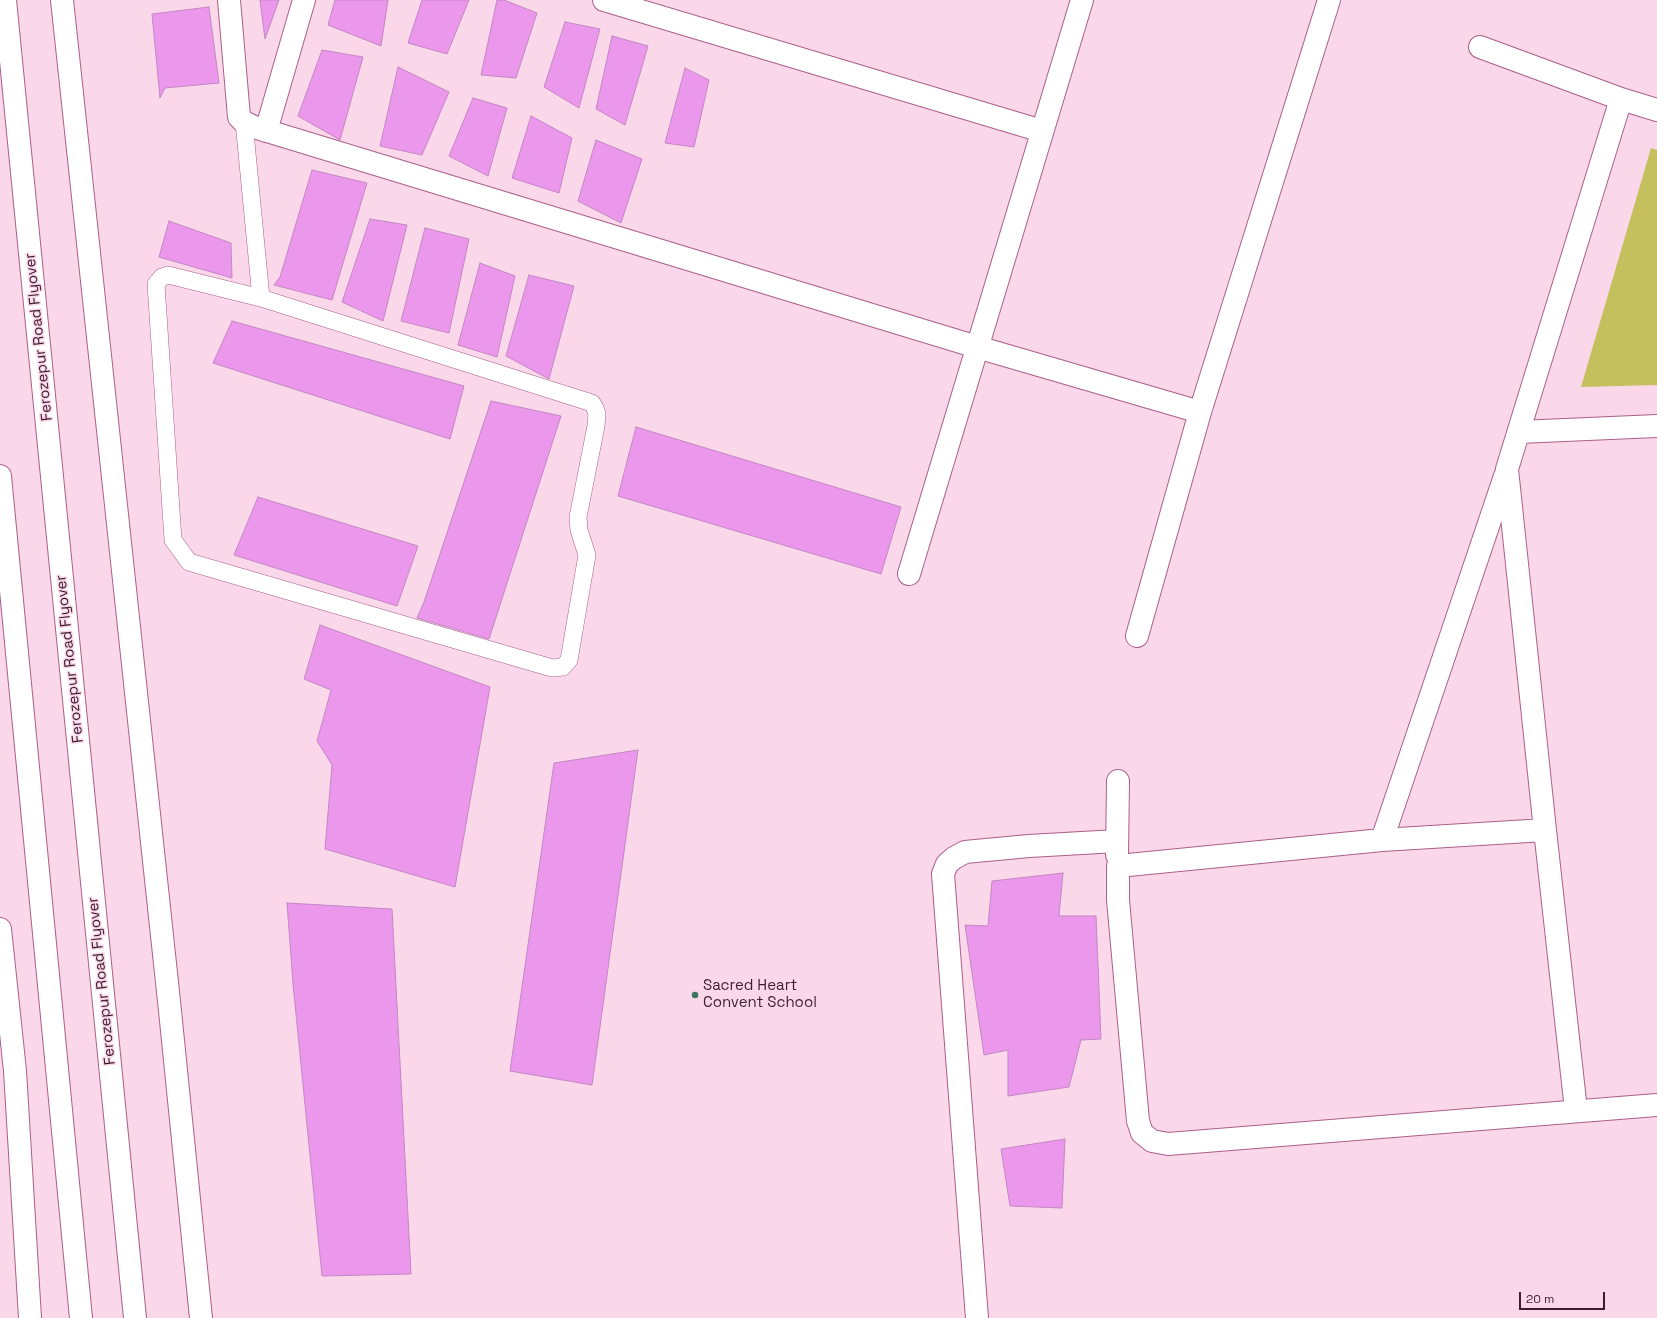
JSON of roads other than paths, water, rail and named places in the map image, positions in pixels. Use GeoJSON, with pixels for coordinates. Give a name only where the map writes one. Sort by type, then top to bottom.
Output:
{"type":"FeatureCollection","features":[{"type":"Feature","properties":{"kind":"main road","name":"Ferozepur Road Flyover"},"geometry":{"type":"LineString","coordinates":[[6,0],[136,1318]]}},
{"type":"Feature","properties":{"kind":"main road"},"geometry":{"type":"LineString","coordinates":[[62,0],[168,993],[201,1318]]}},
{"type":"Feature","properties":{"kind":"main road"},"geometry":{"type":"LineString","coordinates":[[229,0],[239,117],[244,122],[266,131],[977,347],[1200,412]]}},
{"type":"Feature","properties":{"kind":"main road"},"geometry":{"type":"LineString","coordinates":[[266,131],[304,0]]}},
{"type":"Feature","properties":{"kind":"main road"},"geometry":{"type":"LineString","coordinates":[[604,0],[1042,131]]}},
{"type":"Feature","properties":{"kind":"main road"},"geometry":{"type":"LineString","coordinates":[[909,574],[1082,0]]}},
{"type":"Feature","properties":{"kind":"main road"},"geometry":{"type":"LineString","coordinates":[[1137,636],[1200,412],[1329,0]]}},
{"type":"Feature","properties":{"kind":"main road"},"geometry":{"type":"LineString","coordinates":[[1480,47],[1621,99],[1657,110]]}},
{"type":"Feature","properties":{"kind":"main road"},"geometry":{"type":"LineString","coordinates":[[1382,840],[1519,432],[1621,99]]}},
{"type":"Feature","properties":{"kind":"main road"},"geometry":{"type":"LineString","coordinates":[[1519,432],[1657,426]]}},
{"type":"Feature","properties":{"kind":"main road"},"geometry":{"type":"LineString","coordinates":[[1507,469],[1576,1110]]}},
{"type":"Feature","properties":{"kind":"main road"},"geometry":{"type":"LineString","coordinates":[[0,476],[81,1318]]}},
{"type":"Feature","properties":{"kind":"main road"},"geometry":{"type":"LineString","coordinates":[[1118,781],[1118,900],[1138,1121],[1142,1133],[1152,1141],[1168,1144],[1576,1110],[1657,1105]]}},
{"type":"Feature","properties":{"kind":"main road"},"geometry":{"type":"LineString","coordinates":[[1118,866],[1382,840],[1545,830]]}},
{"type":"Feature","properties":{"kind":"main road"},"geometry":{"type":"LineString","coordinates":[[977,1318],[943,874],[947,864],[965,852],[1029,846],[1117,841]]}},
{"type":"Feature","properties":{"kind":"main road"},"geometry":{"type":"LineString","coordinates":[[1,938],[15,1071],[30,1318]]}},
{"type":"Feature","properties":{"kind":"lane"},"geometry":{"type":"LineString","coordinates":[[244,122],[261,298]]}},
{"type":"Feature","properties":{"kind":"lane"},"geometry":{"type":"LineString","coordinates":[[168,275],[261,298],[592,403],[597,414],[596,426],[578,517],[579,530],[587,555],[569,660],[563,667],[552,668],[189,562],[180,552],[173,540],[156,284],[162,277],[168,275]]}},
{"type":"Feature","properties":{"kind":"place","name":"Sacred Heart Convent School"},"geometry":{"type":"Point","coordinates":[695,995]}}]}
